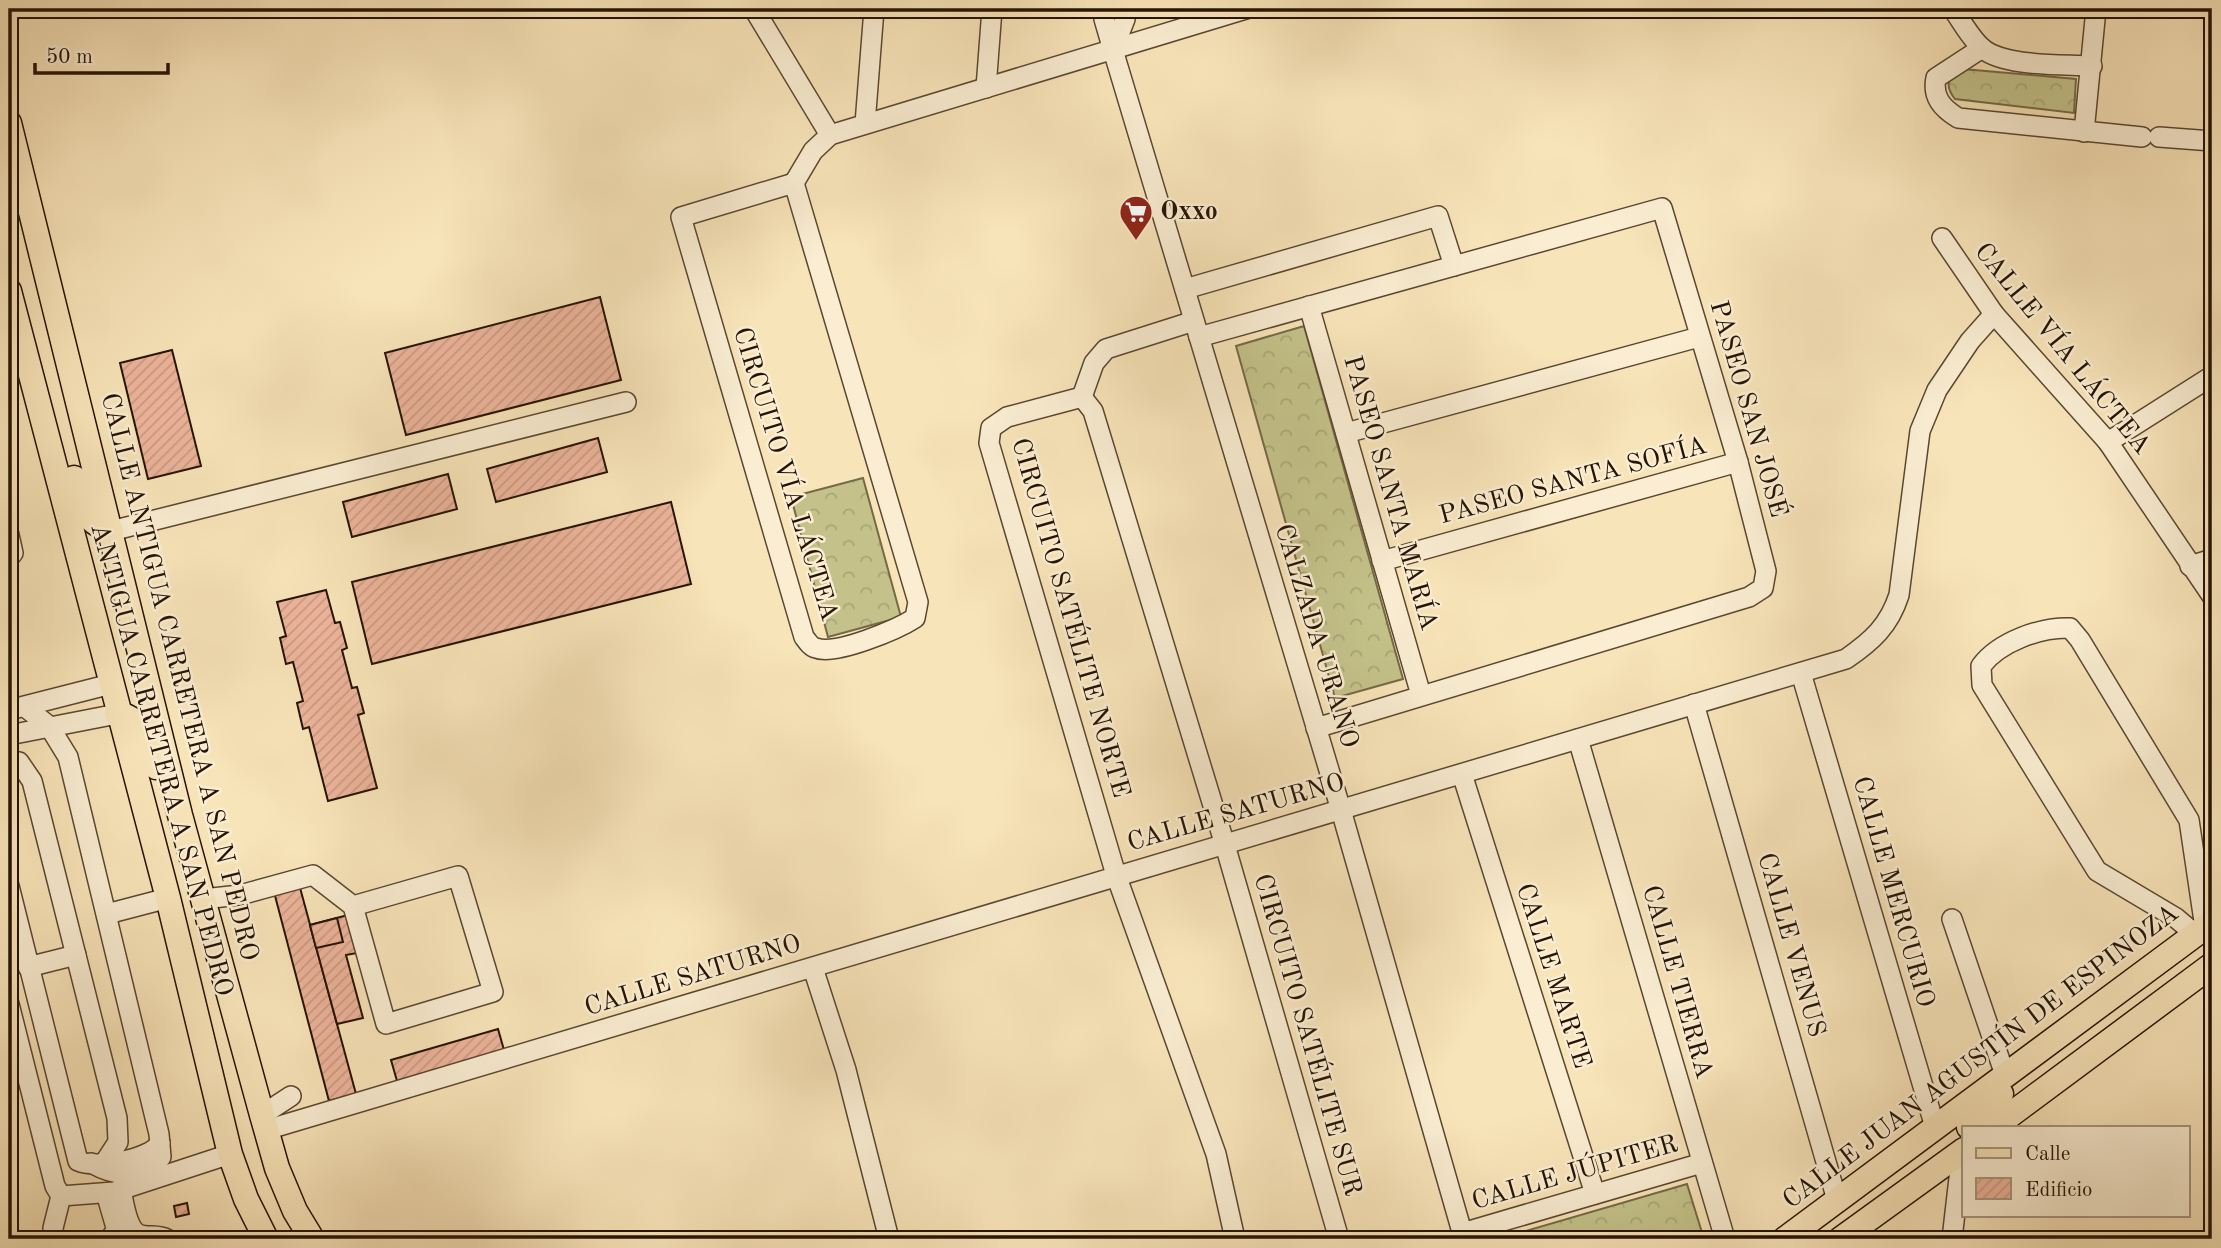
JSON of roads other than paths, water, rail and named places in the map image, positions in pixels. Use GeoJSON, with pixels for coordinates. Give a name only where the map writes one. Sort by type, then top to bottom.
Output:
{"type":"FeatureCollection","features":[{"type":"Feature","properties":{"kind":"main road","name":"CALLE ANTIGUA CARRETERA A SAN PEDRO"},"geometry":{"type":"LineString","coordinates":[[9,122],[180,815],[281,1179],[295,1211],[312,1239]]}},
{"type":"Feature","properties":{"kind":"main road","name":"ANTIGUA CARRETERA A SAN PEDRO"},"geometry":{"type":"LineString","coordinates":[[10,299],[117,715],[168,898],[230,1154],[246,1199],[266,1239]]}},
{"type":"Feature","properties":{"kind":"main road"},"geometry":{"type":"LineString","coordinates":[[36,396],[58,426],[86,517],[92,523],[111,531]]}},
{"type":"Feature","properties":{"kind":"main road"},"geometry":{"type":"LineString","coordinates":[[117,715],[130,716],[138,723],[164,786],[180,815]]}},
{"type":"Feature","properties":{"kind":"main road"},"geometry":{"type":"LineString","coordinates":[[2147,1014],[2199,953],[2204,928]]}},
{"type":"Feature","properties":{"kind":"main road","name":"CALLE JUAN AGUSTÍN DE ESPINOZA"},"geometry":{"type":"LineString","coordinates":[[1785,1239],[2204,928]]}},
{"type":"Feature","properties":{"kind":"main road"},"geometry":{"type":"LineString","coordinates":[[1995,1126],[2212,965]]}},
{"type":"Feature","properties":{"kind":"main road"},"geometry":{"type":"LineString","coordinates":[[1970,1126],[2072,1026]]}},
{"type":"Feature","properties":{"kind":"main road"},"geometry":{"type":"LineString","coordinates":[[1841,1239],[1962,1148]]}},
{"type":"Feature","properties":{"kind":"street"},"geometry":{"type":"LineString","coordinates":[[865,124],[874,9]]}},
{"type":"Feature","properties":{"kind":"street"},"geometry":{"type":"LineString","coordinates":[[986,88],[992,9]]}},
{"type":"Feature","properties":{"kind":"street","name":"CALZADA URANO"},"geometry":{"type":"LineString","coordinates":[[1105,9],[1104,19],[1112,50],[1341,810],[1463,1236]]}},
{"type":"Feature","properties":{"kind":"street"},"geometry":{"type":"LineString","coordinates":[[1112,50],[1125,19],[1126,9]]}},
{"type":"Feature","properties":{"kind":"street"},"geometry":{"type":"LineString","coordinates":[[794,183],[813,151],[830,135],[1245,9]]}},
{"type":"Feature","properties":{"kind":"street"},"geometry":{"type":"LineString","coordinates":[[1953,9],[1982,48],[1994,55],[2026,62],[2092,66]]}},
{"type":"Feature","properties":{"kind":"street"},"geometry":{"type":"LineString","coordinates":[[2084,132],[2096,9]]}},
{"type":"Feature","properties":{"kind":"street"},"geometry":{"type":"LineString","coordinates":[[757,11],[830,135]]}},
{"type":"Feature","properties":{"kind":"street"},"geometry":{"type":"LineString","coordinates":[[1982,48],[1936,78],[1934,88],[1938,101],[1947,111],[1972,121],[2212,141]]}},
{"type":"Feature","properties":{"kind":"street","name":"CIRCUITO VÍA LÁCTEA"},"geometry":{"type":"LineString","coordinates":[[794,183],[918,602],[915,618],[900,628],[830,651],[814,648],[804,637],[681,218],[794,183]]}},
{"type":"Feature","properties":{"kind":"street","name":"PASEO SAN JOSÉ"},"geometry":{"type":"LineString","coordinates":[[1196,329],[1249,323],[1662,208],[1738,463],[1766,571],[1763,588],[1749,597],[1316,728]]}},
{"type":"Feature","properties":{"kind":"street"},"geometry":{"type":"LineString","coordinates":[[1185,289],[1438,216],[1454,266]]}},
{"type":"Feature","properties":{"kind":"street","name":"CALLE VÍA LÁCTEA"},"geometry":{"type":"LineString","coordinates":[[1942,237],[1994,314],[2109,442],[2212,596]]}},
{"type":"Feature","properties":{"kind":"street","name":"PASEO SANTA MARÍA"},"geometry":{"type":"LineString","coordinates":[[1309,306],[1421,695]]}},
{"type":"Feature","properties":{"kind":"street","name":"CALLE SATURNO"},"geometry":{"type":"LineString","coordinates":[[264,1123],[813,968],[1116,875],[1225,845],[1846,659],[1880,633],[1893,614],[1899,595],[1920,431],[1937,390],[1970,341],[1994,314]]}},
{"type":"Feature","properties":{"kind":"street"},"geometry":{"type":"LineString","coordinates":[[1196,329],[1106,349],[1094,363],[1082,397],[1093,411],[1225,845]]}},
{"type":"Feature","properties":{"kind":"street"},"geometry":{"type":"LineString","coordinates":[[1346,433],[1699,337]]}},
{"type":"Feature","properties":{"kind":"street"},"geometry":{"type":"LineString","coordinates":[[2109,442],[2212,376]]}},
{"type":"Feature","properties":{"kind":"street","name":"CIRCUITO SATÉLITE NORTE"},"geometry":{"type":"LineString","coordinates":[[1082,397],[1007,417],[991,428],[989,443],[1116,875]]}},
{"type":"Feature","properties":{"kind":"street"},"geometry":{"type":"LineString","coordinates":[[111,531],[626,402]]}},
{"type":"Feature","properties":{"kind":"street","name":"PASEO SANTA SOFÍA"},"geometry":{"type":"LineString","coordinates":[[1382,561],[1738,463]]}},
{"type":"Feature","properties":{"kind":"street"},"geometry":{"type":"LineString","coordinates":[[9,535],[13,553],[9,558]]}},
{"type":"Feature","properties":{"kind":"street"},"geometry":{"type":"LineString","coordinates":[[2190,566],[2212,559]]}},
{"type":"Feature","properties":{"kind":"street"},"geometry":{"type":"LineString","coordinates":[[2053,628],[2070,628],[2081,640],[2189,820],[2204,928],[2176,918],[2097,871],[1982,685],[1980,666],[1992,650],[2053,628]]}},
{"type":"Feature","properties":{"kind":"street","name":"CALLE MERCURIO"},"geometry":{"type":"LineString","coordinates":[[1801,673],[1935,1127]]}},
{"type":"Feature","properties":{"kind":"street"},"geometry":{"type":"LineString","coordinates":[[17,708],[111,684]]}},
{"type":"Feature","properties":{"kind":"street","name":"CALLE VENUS"},"geometry":{"type":"LineString","coordinates":[[1694,704],[1837,1200]]}},
{"type":"Feature","properties":{"kind":"street"},"geometry":{"type":"LineString","coordinates":[[9,886],[78,1161],[98,1163],[109,1172],[121,1174],[146,1171],[161,1157],[155,1111],[68,757],[49,726],[17,708]]}},
{"type":"Feature","properties":{"kind":"street"},"geometry":{"type":"LineString","coordinates":[[9,735],[117,715]]}},
{"type":"Feature","properties":{"kind":"street","name":"CALLE TIERRA"},"geometry":{"type":"LineString","coordinates":[[1578,739],[1725,1239]]}},
{"type":"Feature","properties":{"kind":"street"},"geometry":{"type":"LineString","coordinates":[[9,760],[19,762],[32,781],[120,1132],[113,1154],[98,1163]]}},
{"type":"Feature","properties":{"kind":"street","name":"CALLE MARTE"},"geometry":{"type":"LineString","coordinates":[[1462,774],[1595,1194]]}},
{"type":"Feature","properties":{"kind":"street","name":"CIRCUITO SATÉLITE SUR"},"geometry":{"type":"LineString","coordinates":[[1225,845],[1339,1239]]}},
{"type":"Feature","properties":{"kind":"street"},"geometry":{"type":"LineString","coordinates":[[203,899],[240,895],[313,875],[353,906],[386,1024],[493,992],[458,876],[353,906]]}},
{"type":"Feature","properties":{"kind":"street"},"geometry":{"type":"LineString","coordinates":[[1116,875],[1216,1154],[1235,1239]]}},
{"type":"Feature","properties":{"kind":"street"},"geometry":{"type":"LineString","coordinates":[[107,914],[168,898]]}},
{"type":"Feature","properties":{"kind":"street"},"geometry":{"type":"LineString","coordinates":[[1952,919],[2005,1075]]}},
{"type":"Feature","properties":{"kind":"street"},"geometry":{"type":"LineString","coordinates":[[28,967],[76,955]]}},
{"type":"Feature","properties":{"kind":"street"},"geometry":{"type":"LineString","coordinates":[[813,968],[846,1070],[889,1239]]}},
{"type":"Feature","properties":{"kind":"street"},"geometry":{"type":"LineString","coordinates":[[9,1004],[55,1186],[61,1196],[53,1228],[54,1239]]}},
{"type":"Feature","properties":{"kind":"street"},"geometry":{"type":"LineString","coordinates":[[264,1123],[291,1096]]}},
{"type":"Feature","properties":{"kind":"street"},"geometry":{"type":"LineString","coordinates":[[155,1111],[170,1150],[170,1159],[164,1174]]}},
{"type":"Feature","properties":{"kind":"street"},"geometry":{"type":"LineString","coordinates":[[61,1196],[114,1191],[230,1154]]}},
{"type":"Feature","properties":{"kind":"street"},"geometry":{"type":"LineString","coordinates":[[1952,1239],[1962,1155]]}},
{"type":"Feature","properties":{"kind":"street","name":"CALLE JÚPITER"},"geometry":{"type":"LineString","coordinates":[[1463,1236],[1703,1163]]}},
{"type":"Feature","properties":{"kind":"street"},"geometry":{"type":"LineString","coordinates":[[109,1239],[117,1231],[114,1191]]}},
{"type":"Feature","properties":{"kind":"street"},"geometry":{"type":"LineString","coordinates":[[114,1191],[134,1230],[139,1234],[160,1235],[167,1239]]}},
{"type":"Feature","properties":{"kind":"place","name":"Oxxo"},"geometry":{"type":"Point","coordinates":[1136,242]}}]}
